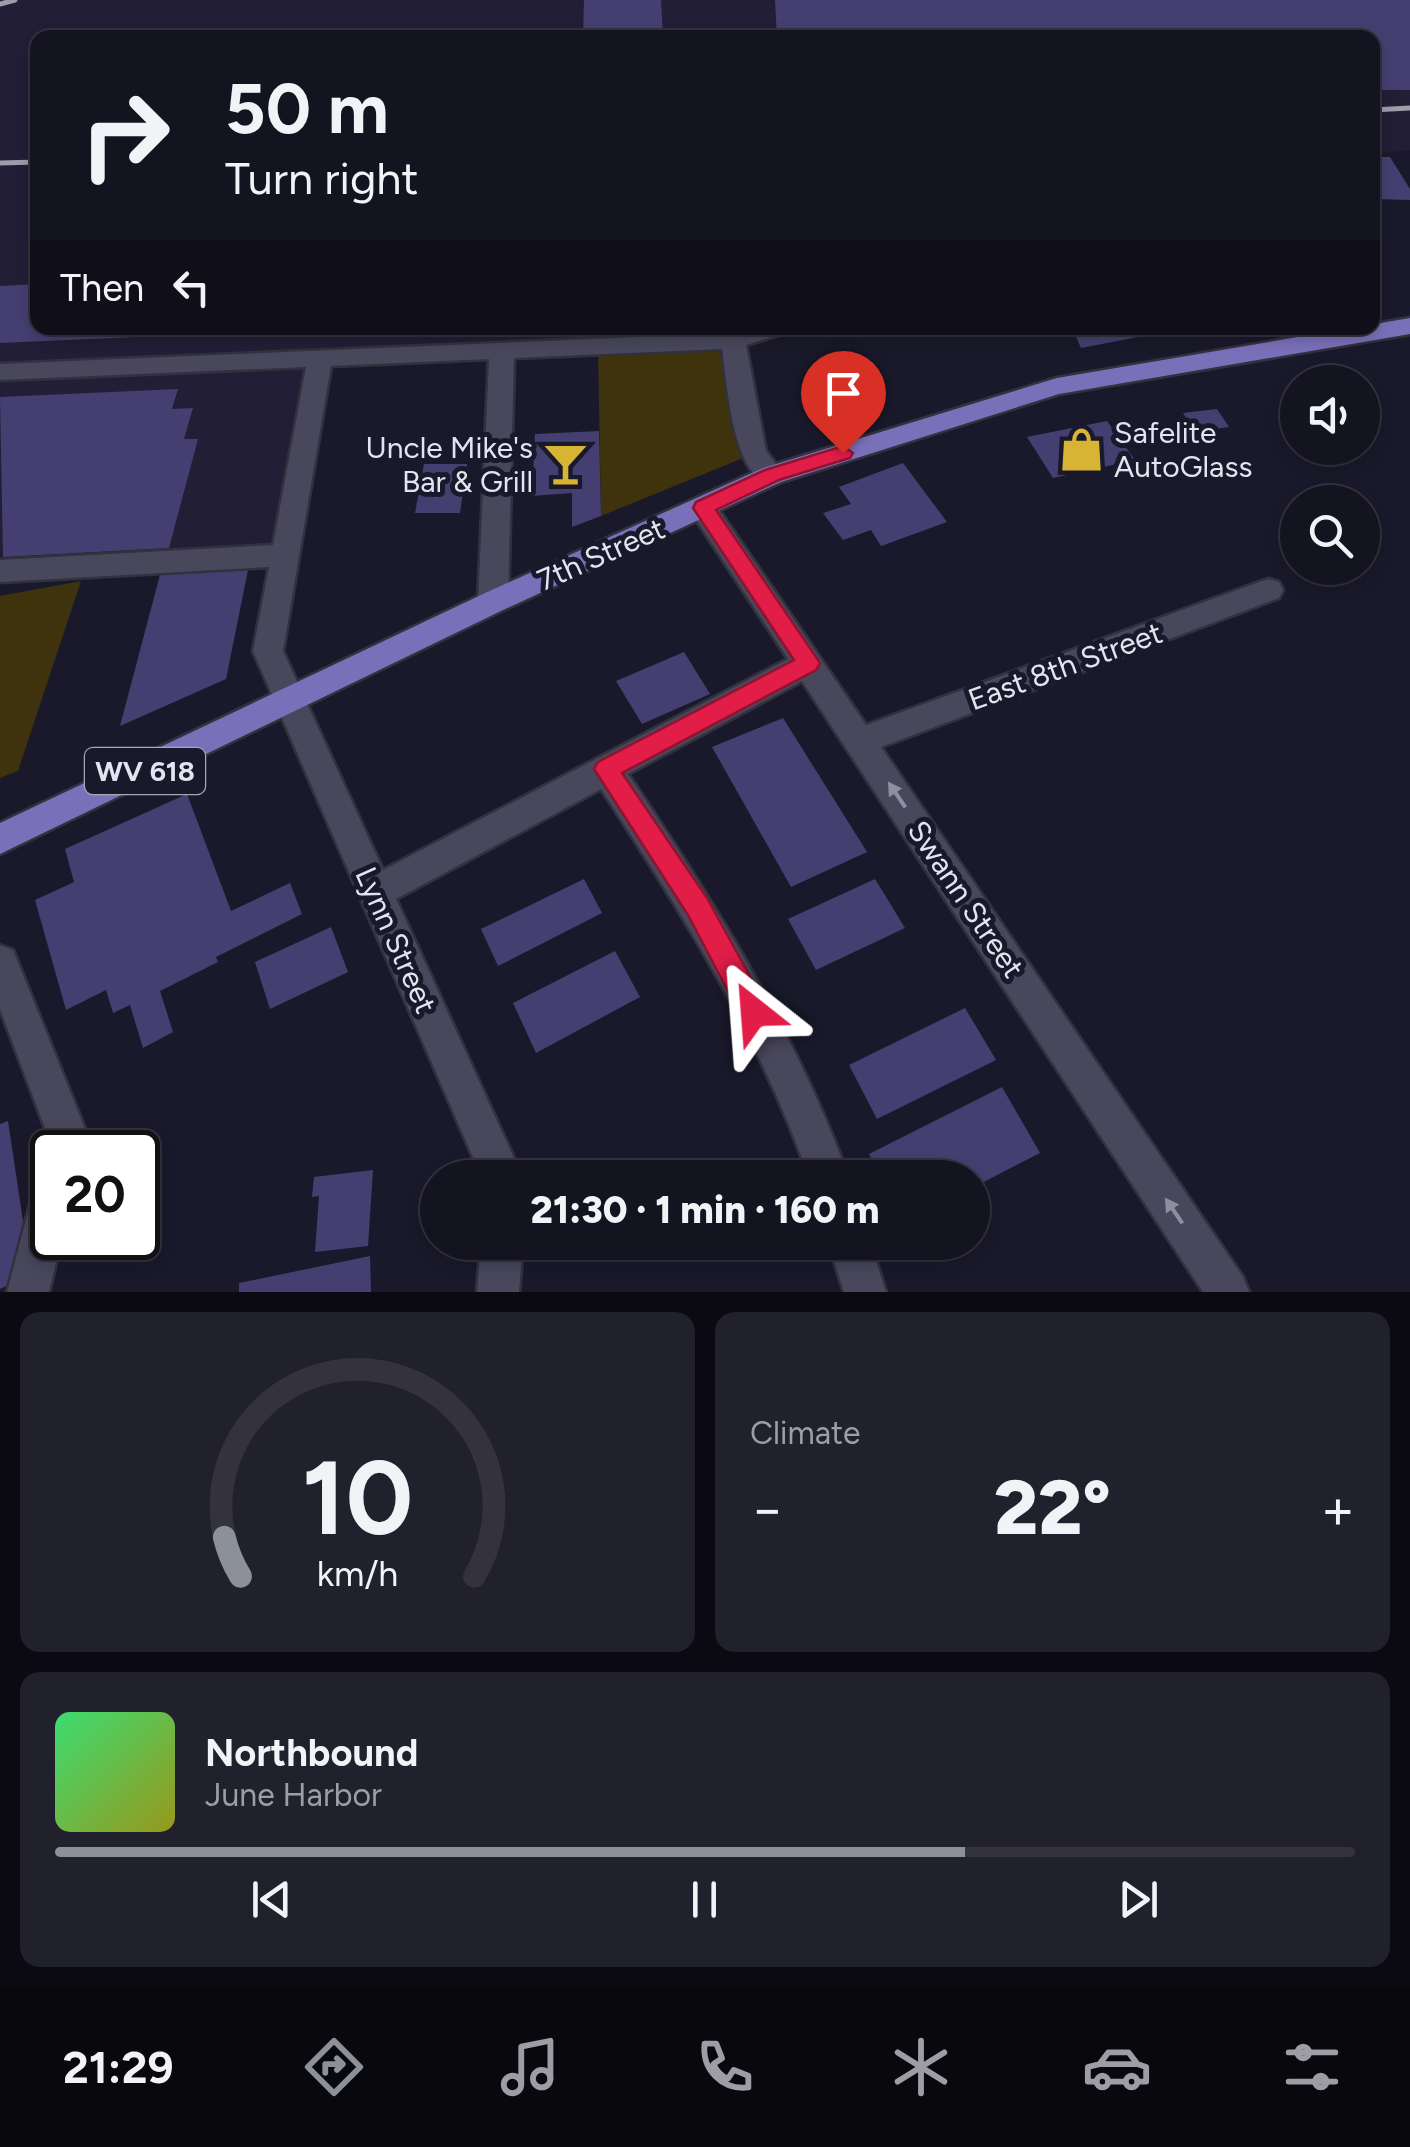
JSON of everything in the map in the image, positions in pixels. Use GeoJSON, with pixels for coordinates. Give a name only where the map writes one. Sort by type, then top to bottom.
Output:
{"type":"FeatureCollection","features":[{"type":"Feature","properties":{"kind":"main road","name":"7th Street"},"geometry":{"type":"LineString","coordinates":[[1380,331],[1410,326]]}},
{"type":"Feature","properties":{"kind":"main road","name":"7th Street"},"geometry":{"type":"LineString","coordinates":[[0,839],[493,602],[772,475],[1057,386],[1357,335]]}},
{"type":"Feature","properties":{"kind":"street"},"geometry":{"type":"LineString","coordinates":[[0,372],[733,341],[754,335]]}},
{"type":"Feature","properties":{"kind":"street"},"geometry":{"type":"LineString","coordinates":[[733,341],[753,454],[772,475]]}},
{"type":"Feature","properties":{"kind":"street"},"geometry":{"type":"LineString","coordinates":[[493,602],[502,350]]}},
{"type":"Feature","properties":{"kind":"street","name":"Lynn Street"},"geometry":{"type":"LineString","coordinates":[[320,358],[268,650],[494,1160]]}},
{"type":"Feature","properties":{"kind":"street","name":"Swann Street"},"geometry":{"type":"LineString","coordinates":[[703,508],[1228,1292]]}},
{"type":"Feature","properties":{"kind":"street"},"geometry":{"type":"LineString","coordinates":[[0,571],[285,554]]}},
{"type":"Feature","properties":{"kind":"street","name":"East 8th Street"},"geometry":{"type":"LineString","coordinates":[[861,741],[1268,590]]}},
{"type":"Feature","properties":{"kind":"street"},"geometry":{"type":"LineString","coordinates":[[374,892],[808,663]]}},
{"type":"Feature","properties":{"kind":"street"},"geometry":{"type":"LineString","coordinates":[[606,769],[698,907],[810,1118],[823,1160]]}},
{"type":"Feature","properties":{"kind":"street"},"geometry":{"type":"LineString","coordinates":[[0,962],[66,1130]]}},
{"type":"Feature","properties":{"kind":"street"},"geometry":{"type":"LineString","coordinates":[[28,1292],[36,1260]]}},
{"type":"Feature","properties":{"kind":"street"},"geometry":{"type":"LineString","coordinates":[[498,1292],[501,1260]]}},
{"type":"Feature","properties":{"kind":"street"},"geometry":{"type":"LineString","coordinates":[[855,1260],[865,1292]]}},
{"type":"Feature","properties":{"kind":"shaded area"},"geometry":{"type":"Polygon","coordinates":[[[0,0],[1410,0],[1410,150],[1380,153],[1380,30],[30,30],[30,335],[753,335],[733,341],[321,358],[285,555],[0,571],[0,0]]]}},
{"type":"Feature","properties":{"kind":"shaded area"},"geometry":{"type":"Polygon","coordinates":[[[733,341],[753,454],[601,516],[598,346],[733,341]]]}},
{"type":"Feature","properties":{"kind":"shaded area"},"geometry":{"type":"Polygon","coordinates":[[[81,581],[18,771],[0,778],[0,596],[81,581]]]}},
{"type":"Feature","properties":{"kind":"building"},"geometry":{"type":"Polygon","coordinates":[[[584,0],[661,0],[663,30],[583,30],[584,0]]]}},
{"type":"Feature","properties":{"kind":"building"},"geometry":{"type":"Polygon","coordinates":[[[775,0],[1410,0],[1410,90],[1380,90],[1380,30],[777,30],[775,0]]]}},
{"type":"Feature","properties":{"kind":"building"},"geometry":{"type":"Polygon","coordinates":[[[1380,157],[1390,157],[1410,189],[1410,200],[1380,199],[1380,157]]]}},
{"type":"Feature","properties":{"kind":"building"},"geometry":{"type":"Polygon","coordinates":[[[30,284],[30,335],[183,335],[0,343],[0,286],[30,284]]]}},
{"type":"Feature","properties":{"kind":"building"},"geometry":{"type":"Polygon","coordinates":[[[1075,335],[1138,337],[1081,348],[1075,335]]]}},
{"type":"Feature","properties":{"kind":"building"},"geometry":{"type":"Polygon","coordinates":[[[178,389],[172,409],[193,408],[184,439],[198,439],[169,548],[3,557],[0,397],[178,389]]]}},
{"type":"Feature","properties":{"kind":"building"},"geometry":{"type":"Polygon","coordinates":[[[1217,409],[1229,427],[1195,432],[1183,413],[1217,409]]]}},
{"type":"Feature","properties":{"kind":"building","name":"Safelite AutoGlass"},"geometry":{"type":"Polygon","coordinates":[[[1107,421],[1135,460],[1053,478],[1027,437],[1107,421]]]}},
{"type":"Feature","properties":{"kind":"building","name":"Uncle Mike's Bar & Grill"},"geometry":{"type":"Polygon","coordinates":[[[599,431],[601,516],[572,527],[572,493],[532,496],[535,434],[599,431]]]}},
{"type":"Feature","properties":{"kind":"building"},"geometry":{"type":"Polygon","coordinates":[[[903,463],[947,522],[881,546],[871,530],[843,540],[823,513],[851,504],[839,487],[903,463]]]}},
{"type":"Feature","properties":{"kind":"building"},"geometry":{"type":"Polygon","coordinates":[[[424,464],[467,464],[460,513],[415,513],[424,464]]]}},
{"type":"Feature","properties":{"kind":"building"},"geometry":{"type":"Polygon","coordinates":[[[249,565],[226,679],[120,726],[161,571],[249,565]]]}},
{"type":"Feature","properties":{"kind":"building"},"geometry":{"type":"Polygon","coordinates":[[[684,652],[710,694],[642,724],[616,681],[684,652]]]}},
{"type":"Feature","properties":{"kind":"building"},"geometry":{"type":"Polygon","coordinates":[[[783,718],[867,852],[791,887],[712,747],[783,718]]]}},
{"type":"Feature","properties":{"kind":"building"},"geometry":{"type":"Polygon","coordinates":[[[187,794],[231,911],[290,883],[302,914],[216,957],[218,962],[160,991],[173,1032],[143,1048],[130,1005],[113,1013],[106,990],[66,1010],[35,900],[74,882],[65,849],[187,794]]]}},
{"type":"Feature","properties":{"kind":"building"},"geometry":{"type":"Polygon","coordinates":[[[584,879],[602,913],[498,966],[481,929],[584,879]]]}},
{"type":"Feature","properties":{"kind":"building"},"geometry":{"type":"Polygon","coordinates":[[[875,879],[905,928],[816,970],[788,919],[875,879]]]}},
{"type":"Feature","properties":{"kind":"building"},"geometry":{"type":"Polygon","coordinates":[[[331,927],[348,972],[270,1009],[255,962],[331,927]]]}},
{"type":"Feature","properties":{"kind":"building"},"geometry":{"type":"Polygon","coordinates":[[[615,951],[640,997],[536,1053],[513,1003],[615,951]]]}},
{"type":"Feature","properties":{"kind":"building"},"geometry":{"type":"Polygon","coordinates":[[[965,1008],[996,1060],[877,1119],[849,1065],[965,1008]]]}},
{"type":"Feature","properties":{"kind":"building"},"geometry":{"type":"Polygon","coordinates":[[[1002,1087],[1040,1153],[990,1179],[990,1160],[872,1160],[869,1154],[1002,1087]]]}},
{"type":"Feature","properties":{"kind":"building"},"geometry":{"type":"Polygon","coordinates":[[[8,1121],[31,1274],[0,1289],[0,1124],[8,1121]]]}},
{"type":"Feature","properties":{"kind":"building"},"geometry":{"type":"Polygon","coordinates":[[[373,1170],[368,1246],[315,1252],[319,1196],[312,1197],[314,1177],[373,1170]]]}},
{"type":"Feature","properties":{"kind":"building"},"geometry":{"type":"Polygon","coordinates":[[[370,1256],[371,1292],[239,1292],[239,1283],[370,1256]]]}},
{"type":"Feature","properties":{"kind":"railway"},"geometry":{"type":"LineString","coordinates":[[0,4],[15,0]]}},
{"type":"Feature","properties":{"kind":"railway"},"geometry":{"type":"LineString","coordinates":[[1380,110],[1410,108]]}},
{"type":"Feature","properties":{"kind":"railway"},"geometry":{"type":"LineString","coordinates":[[0,163],[30,162]]}},
{"type":"Feature","properties":{"kind":"place","name":"Safelite AutoGlass"},"geometry":{"type":"Point","coordinates":[1081,449]}},
{"type":"Feature","properties":{"kind":"place","name":"Uncle Mike's Bar & Grill"},"geometry":{"type":"Point","coordinates":[566,464]}},
{"type":"Feature","properties":{"kind":"route"},"geometry":{"type":"LineString","coordinates":[[754,1012],[698,907],[606,769],[808,663],[703,508],[772,475],[843,453]]}}]}
